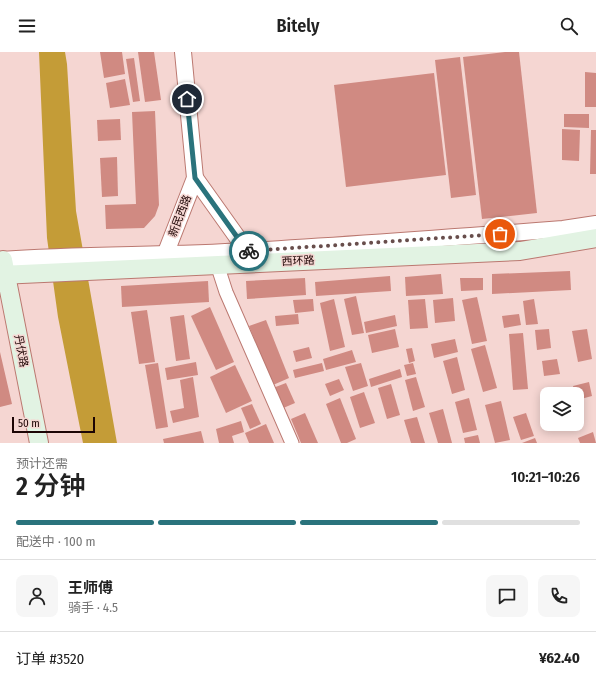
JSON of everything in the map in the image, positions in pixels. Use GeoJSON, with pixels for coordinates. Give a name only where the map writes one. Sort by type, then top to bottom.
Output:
{"type":"FeatureCollection","features":[{"type":"Feature","properties":{"kind":"main road","name":"西环路"},"geometry":{"type":"LineString","coordinates":[[2,268],[43,265],[215,259],[520,250],[595,235]]}},
{"type":"Feature","properties":{"kind":"main road","name":"丹伏路"},"geometry":{"type":"LineString","coordinates":[[2,268],[39,443]]}},
{"type":"Feature","properties":{"kind":"street","name":"新民西路"},"geometry":{"type":"LineString","coordinates":[[165,255],[195,178],[182,52]]}},
{"type":"Feature","properties":{"kind":"street","name":"新民西路"},"geometry":{"type":"LineString","coordinates":[[195,178],[247,251]]}},
{"type":"Feature","properties":{"kind":"street","name":"西环路"},"geometry":{"type":"LineString","coordinates":[[106,263],[165,255],[215,259],[247,251],[563,229],[595,235]]}},
{"type":"Feature","properties":{"kind":"street"},"geometry":{"type":"LineString","coordinates":[[215,259],[226,292],[292,443]]}},
{"type":"Feature","properties":{"kind":"shaded area"},"geometry":{"type":"Polygon","coordinates":[[[39,52],[65,52],[76,211],[117,443],[83,443],[58,317],[47,238],[39,52]]]}},
{"type":"Feature","properties":{"kind":"building"},"geometry":{"type":"Polygon","coordinates":[[[100,52],[122,52],[125,74],[104,78],[100,52]]]}},
{"type":"Feature","properties":{"kind":"building"},"geometry":{"type":"Polygon","coordinates":[[[138,52],[154,52],[161,100],[145,102],[138,52]]]}},
{"type":"Feature","properties":{"kind":"building"},"geometry":{"type":"Polygon","coordinates":[[[505,52],[519,52],[537,213],[482,219],[463,57],[505,52]]]}},
{"type":"Feature","properties":{"kind":"building"},"geometry":{"type":"Polygon","coordinates":[[[460,57],[476,195],[451,198],[435,60],[460,57]]]}},
{"type":"Feature","properties":{"kind":"building"},"geometry":{"type":"Polygon","coordinates":[[[134,58],[140,101],[133,102],[126,59],[134,58]]]}},
{"type":"Feature","properties":{"kind":"building"},"geometry":{"type":"Polygon","coordinates":[[[585,72],[596,73],[596,107],[585,107],[585,72]]]}},
{"type":"Feature","properties":{"kind":"building"},"geometry":{"type":"Polygon","coordinates":[[[434,73],[446,175],[346,187],[334,85],[434,73]]]}},
{"type":"Feature","properties":{"kind":"building"},"geometry":{"type":"Polygon","coordinates":[[[125,79],[130,105],[110,108],[106,83],[125,79]]]}},
{"type":"Feature","properties":{"kind":"building"},"geometry":{"type":"Polygon","coordinates":[[[155,111],[159,205],[155,216],[144,228],[106,229],[105,205],[136,204],[132,112],[155,111]]]}},
{"type":"Feature","properties":{"kind":"building"},"geometry":{"type":"Polygon","coordinates":[[[564,114],[589,114],[589,128],[564,127],[564,114]]]}},
{"type":"Feature","properties":{"kind":"building"},"geometry":{"type":"Polygon","coordinates":[[[120,119],[121,140],[98,141],[97,120],[120,119]]]}},
{"type":"Feature","properties":{"kind":"building"},"geometry":{"type":"Polygon","coordinates":[[[562,129],[580,130],[579,161],[562,160],[562,129]]]}},
{"type":"Feature","properties":{"kind":"building"},"geometry":{"type":"Polygon","coordinates":[[[591,130],[596,130],[596,174],[590,174],[591,130]]]}},
{"type":"Feature","properties":{"kind":"building"},"geometry":{"type":"Polygon","coordinates":[[[117,157],[118,196],[102,197],[100,158],[117,157]]]}},
{"type":"Feature","properties":{"kind":"building"},"geometry":{"type":"Polygon","coordinates":[[[570,271],[571,290],[492,294],[492,274],[570,271]]]}},
{"type":"Feature","properties":{"kind":"building"},"geometry":{"type":"Polygon","coordinates":[[[441,274],[443,294],[406,296],[405,277],[441,274]]]}},
{"type":"Feature","properties":{"kind":"building"},"geometry":{"type":"Polygon","coordinates":[[[390,276],[391,291],[316,296],[315,282],[390,276]]]}},
{"type":"Feature","properties":{"kind":"building"},"geometry":{"type":"Polygon","coordinates":[[[305,278],[306,295],[247,299],[246,281],[305,278]]]}},
{"type":"Feature","properties":{"kind":"building"},"geometry":{"type":"Polygon","coordinates":[[[460,278],[483,278],[483,290],[461,291],[460,278]]]}},
{"type":"Feature","properties":{"kind":"building"},"geometry":{"type":"Polygon","coordinates":[[[208,281],[209,302],[122,307],[121,286],[208,281]]]}},
{"type":"Feature","properties":{"kind":"building"},"geometry":{"type":"Polygon","coordinates":[[[356,296],[364,333],[352,335],[344,299],[356,296]]]}},
{"type":"Feature","properties":{"kind":"building"},"geometry":{"type":"Polygon","coordinates":[[[477,297],[487,341],[472,344],[462,300],[477,297]]]}},
{"type":"Feature","properties":{"kind":"building"},"geometry":{"type":"Polygon","coordinates":[[[453,298],[455,321],[435,323],[433,300],[453,298]]]}},
{"type":"Feature","properties":{"kind":"building"},"geometry":{"type":"Polygon","coordinates":[[[313,299],[314,311],[295,313],[293,300],[313,299]]]}},
{"type":"Feature","properties":{"kind":"building"},"geometry":{"type":"Polygon","coordinates":[[[334,299],[345,347],[330,351],[320,303],[334,299]]]}},
{"type":"Feature","properties":{"kind":"building"},"geometry":{"type":"Polygon","coordinates":[[[425,299],[428,328],[410,329],[408,300],[425,299]]]}},
{"type":"Feature","properties":{"kind":"building"},"geometry":{"type":"Polygon","coordinates":[[[534,299],[538,324],[526,325],[523,301],[534,299]]]}},
{"type":"Feature","properties":{"kind":"building"},"geometry":{"type":"Polygon","coordinates":[[[210,307],[234,362],[216,370],[191,316],[210,307]]]}},
{"type":"Feature","properties":{"kind":"building"},"geometry":{"type":"Polygon","coordinates":[[[147,310],[155,362],[139,364],[131,312],[147,310]]]}},
{"type":"Feature","properties":{"kind":"building"},"geometry":{"type":"Polygon","coordinates":[[[298,314],[299,324],[276,326],[275,316],[298,314]]]}},
{"type":"Feature","properties":{"kind":"building"},"geometry":{"type":"Polygon","coordinates":[[[519,314],[521,325],[504,328],[502,316],[519,314]]]}},
{"type":"Feature","properties":{"kind":"building"},"geometry":{"type":"Polygon","coordinates":[[[184,315],[190,359],[176,361],[170,317],[184,315]]]}},
{"type":"Feature","properties":{"kind":"building"},"geometry":{"type":"Polygon","coordinates":[[[395,315],[397,326],[366,333],[364,322],[395,315]]]}},
{"type":"Feature","properties":{"kind":"building"},"geometry":{"type":"Polygon","coordinates":[[[266,320],[289,378],[273,385],[249,326],[266,320]]]}},
{"type":"Feature","properties":{"kind":"building"},"geometry":{"type":"Polygon","coordinates":[[[395,329],[399,347],[372,353],[368,335],[395,329]]]}},
{"type":"Feature","properties":{"kind":"building"},"geometry":{"type":"Polygon","coordinates":[[[549,329],[551,348],[537,350],[535,330],[549,329]]]}},
{"type":"Feature","properties":{"kind":"building"},"geometry":{"type":"Polygon","coordinates":[[[587,329],[592,359],[578,362],[572,331],[587,329]]]}},
{"type":"Feature","properties":{"kind":"building"},"geometry":{"type":"Polygon","coordinates":[[[523,333],[528,389],[513,390],[509,334],[523,333]]]}},
{"type":"Feature","properties":{"kind":"building"},"geometry":{"type":"Polygon","coordinates":[[[455,339],[458,352],[434,358],[431,344],[455,339]]]}},
{"type":"Feature","properties":{"kind":"building"},"geometry":{"type":"Polygon","coordinates":[[[485,345],[497,388],[483,392],[471,349],[485,345]]]}},
{"type":"Feature","properties":{"kind":"building"},"geometry":{"type":"Polygon","coordinates":[[[309,347],[312,358],[296,362],[293,351],[309,347]]]}},
{"type":"Feature","properties":{"kind":"building"},"geometry":{"type":"Polygon","coordinates":[[[412,348],[415,361],[409,363],[406,349],[412,348]]]}},
{"type":"Feature","properties":{"kind":"building"},"geometry":{"type":"Polygon","coordinates":[[[352,350],[356,362],[326,370],[323,359],[352,350]]]}},
{"type":"Feature","properties":{"kind":"building"},"geometry":{"type":"Polygon","coordinates":[[[0,352],[12,404],[0,407],[0,352]]]}},
{"type":"Feature","properties":{"kind":"building"},"geometry":{"type":"Polygon","coordinates":[[[457,357],[465,390],[452,394],[443,361],[457,357]]]}},
{"type":"Feature","properties":{"kind":"building"},"geometry":{"type":"Polygon","coordinates":[[[557,359],[560,374],[544,376],[542,361],[557,359]]]}},
{"type":"Feature","properties":{"kind":"building"},"geometry":{"type":"Polygon","coordinates":[[[196,362],[198,375],[167,380],[165,368],[196,362]]]}},
{"type":"Feature","properties":{"kind":"building"},"geometry":{"type":"Polygon","coordinates":[[[158,363],[168,427],[156,429],[145,365],[158,363]]]}},
{"type":"Feature","properties":{"kind":"building"},"geometry":{"type":"Polygon","coordinates":[[[322,363],[324,371],[295,378],[293,370],[322,363]]]}},
{"type":"Feature","properties":{"kind":"building"},"geometry":{"type":"Polygon","coordinates":[[[361,363],[368,386],[353,391],[345,367],[361,363]]]}},
{"type":"Feature","properties":{"kind":"building"},"geometry":{"type":"Polygon","coordinates":[[[413,363],[416,374],[407,376],[404,365],[413,363]]]}},
{"type":"Feature","properties":{"kind":"building"},"geometry":{"type":"Polygon","coordinates":[[[235,365],[252,401],[226,413],[210,377],[235,365]]]}},
{"type":"Feature","properties":{"kind":"building"},"geometry":{"type":"Polygon","coordinates":[[[400,369],[402,377],[371,387],[369,379],[400,369]]]}},
{"type":"Feature","properties":{"kind":"building"},"geometry":{"type":"Polygon","coordinates":[[[193,377],[199,417],[173,423],[170,411],[184,408],[180,380],[193,377]]]}},
{"type":"Feature","properties":{"kind":"building"},"geometry":{"type":"Polygon","coordinates":[[[416,377],[425,407],[413,411],[405,380],[416,377]]]}},
{"type":"Feature","properties":{"kind":"building"},"geometry":{"type":"Polygon","coordinates":[[[339,379],[344,390],[330,396],[325,384],[339,379]]]}},
{"type":"Feature","properties":{"kind":"building"},"geometry":{"type":"Polygon","coordinates":[[[589,382],[592,396],[584,398],[584,387],[573,386],[589,382]]]}},
{"type":"Feature","properties":{"kind":"building"},"geometry":{"type":"Polygon","coordinates":[[[286,383],[295,403],[281,409],[273,388],[286,383]]]}},
{"type":"Feature","properties":{"kind":"building"},"geometry":{"type":"Polygon","coordinates":[[[391,384],[400,415],[387,419],[378,388],[391,384]]]}},
{"type":"Feature","properties":{"kind":"building"},"geometry":{"type":"Polygon","coordinates":[[[364,392],[375,423],[360,428],[350,397],[364,392]]]}},
{"type":"Feature","properties":{"kind":"building"},"geometry":{"type":"Polygon","coordinates":[[[340,398],[356,439],[347,443],[341,443],[326,404],[340,398]]]}},
{"type":"Feature","properties":{"kind":"building"},"geometry":{"type":"Polygon","coordinates":[[[469,398],[477,430],[463,433],[455,402],[469,398]]]}},
{"type":"Feature","properties":{"kind":"building"},"geometry":{"type":"Polygon","coordinates":[[[501,401],[510,440],[495,443],[485,405],[501,401]]]}},
{"type":"Feature","properties":{"kind":"building"},"geometry":{"type":"Polygon","coordinates":[[[252,404],[261,424],[250,429],[241,408],[252,404]]]}},
{"type":"Feature","properties":{"kind":"building"},"geometry":{"type":"Polygon","coordinates":[[[443,409],[452,443],[438,443],[429,413],[443,409]]]}},
{"type":"Feature","properties":{"kind":"building"},"geometry":{"type":"Polygon","coordinates":[[[305,413],[318,443],[301,443],[291,419],[305,413]]]}},
{"type":"Feature","properties":{"kind":"building"},"geometry":{"type":"Polygon","coordinates":[[[526,413],[534,436],[521,440],[513,417],[526,413]]]}},
{"type":"Feature","properties":{"kind":"building"},"geometry":{"type":"Polygon","coordinates":[[[417,417],[425,443],[411,443],[404,420],[417,417]]]}},
{"type":"Feature","properties":{"kind":"building"},"geometry":{"type":"Polygon","coordinates":[[[241,421],[244,432],[232,436],[234,443],[219,443],[216,429],[241,421]]]}},
{"type":"Feature","properties":{"kind":"building"},"geometry":{"type":"Polygon","coordinates":[[[266,424],[274,443],[249,443],[245,433],[266,424]]]}},
{"type":"Feature","properties":{"kind":"building"},"geometry":{"type":"Polygon","coordinates":[[[201,431],[204,443],[164,443],[163,439],[201,431]]]}},
{"type":"Feature","properties":{"kind":"building"},"geometry":{"type":"Polygon","coordinates":[[[593,432],[596,443],[580,443],[578,438],[593,432]]]}},
{"type":"Feature","properties":{"kind":"building"},"geometry":{"type":"Polygon","coordinates":[[[478,435],[480,443],[465,443],[464,438],[478,435]]]}},
{"type":"Feature","properties":{"kind":"building"},"geometry":{"type":"Polygon","coordinates":[[[535,438],[537,443],[522,443],[535,438]]]}},
{"type":"Feature","properties":{"kind":"way so far"},"geometry":{"type":"LineString","coordinates":[[249,251],[500,234]]}},
{"type":"Feature","properties":{"kind":"route"},"geometry":{"type":"LineString","coordinates":[[187,99],[195,178],[247,251],[249,251]]}}]}
